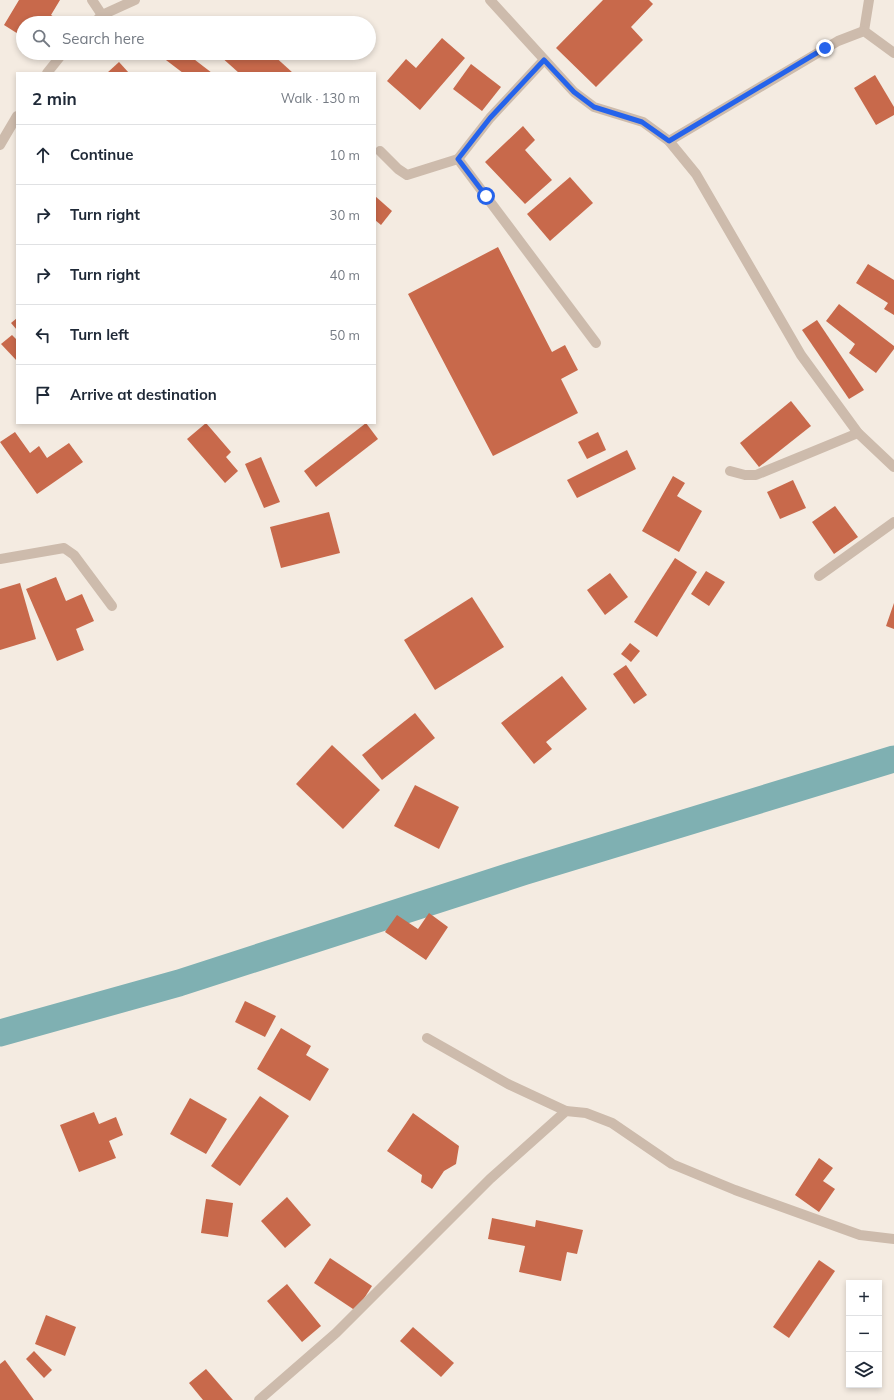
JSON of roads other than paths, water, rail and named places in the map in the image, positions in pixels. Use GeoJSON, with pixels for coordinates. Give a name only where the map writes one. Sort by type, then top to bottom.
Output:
{"type":"FeatureCollection","features":[{"type":"Feature","properties":{"kind":"street"},"geometry":{"type":"LineString","coordinates":[[92,0],[102,15],[135,0]]}},
{"type":"Feature","properties":{"kind":"street"},"geometry":{"type":"LineString","coordinates":[[490,0],[574,92],[594,107],[642,122],[669,141],[696,174],[800,355],[858,434],[894,467]]}},
{"type":"Feature","properties":{"kind":"street"},"geometry":{"type":"LineString","coordinates":[[864,31],[869,0]]}},
{"type":"Feature","properties":{"kind":"street"},"geometry":{"type":"LineString","coordinates":[[669,141],[838,41],[864,31]]}},
{"type":"Feature","properties":{"kind":"street"},"geometry":{"type":"LineString","coordinates":[[864,31],[894,53]]}},
{"type":"Feature","properties":{"kind":"street"},"geometry":{"type":"LineString","coordinates":[[48,72],[57,60]]}},
{"type":"Feature","properties":{"kind":"street"},"geometry":{"type":"LineString","coordinates":[[380,151],[398,169],[408,175],[458,159],[490,118],[544,60]]}},
{"type":"Feature","properties":{"kind":"street"},"geometry":{"type":"LineString","coordinates":[[0,145],[16,118]]}},
{"type":"Feature","properties":{"kind":"street"},"geometry":{"type":"LineString","coordinates":[[458,159],[596,343]]}},
{"type":"Feature","properties":{"kind":"street"},"geometry":{"type":"LineString","coordinates":[[730,471],[745,475],[756,475],[858,434]]}},
{"type":"Feature","properties":{"kind":"street"},"geometry":{"type":"LineString","coordinates":[[819,576],[894,522]]}},
{"type":"Feature","properties":{"kind":"street"},"geometry":{"type":"LineString","coordinates":[[0,559],[64,548],[74,555],[112,606]]}},
{"type":"Feature","properties":{"kind":"street"},"geometry":{"type":"LineString","coordinates":[[427,1038],[508,1084],[566,1111],[586,1113],[612,1123],[672,1164],[735,1190],[860,1235],[894,1238]]}},
{"type":"Feature","properties":{"kind":"street"},"geometry":{"type":"LineString","coordinates":[[259,1400],[336,1333],[490,1179],[566,1111]]}},
{"type":"Feature","properties":{"kind":"waterway"},"geometry":{"type":"LineString","coordinates":[[0,1033],[179,983],[523,872],[894,759]]}}]}
